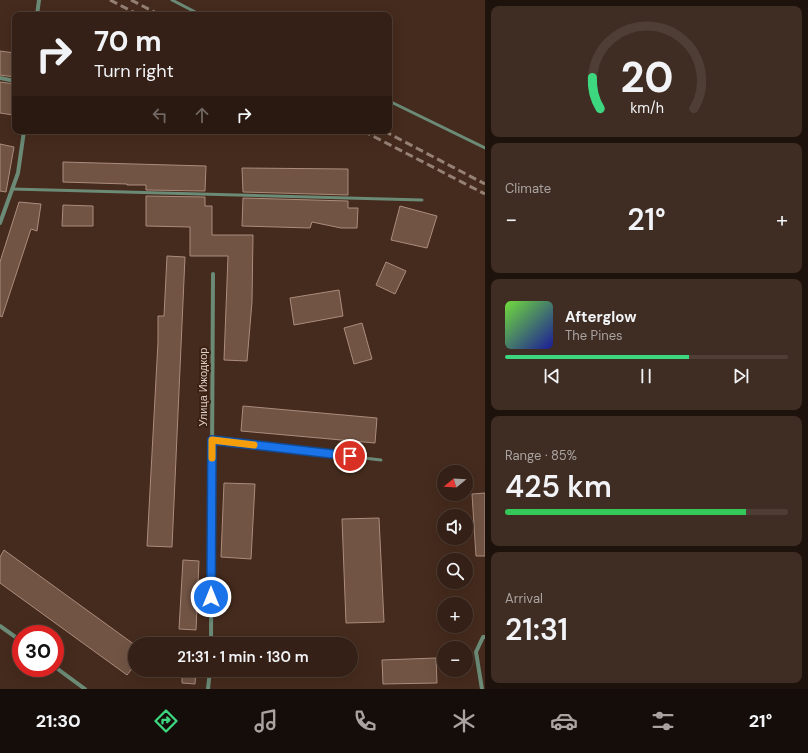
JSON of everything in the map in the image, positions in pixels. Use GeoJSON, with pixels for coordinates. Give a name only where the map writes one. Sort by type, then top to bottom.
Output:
{"type":"FeatureCollection","features":[{"type":"Feature","properties":{"kind":"street"},"geometry":{"type":"LineString","coordinates":[[37,12],[39,0]]}},
{"type":"Feature","properties":{"kind":"street"},"geometry":{"type":"LineString","coordinates":[[0,78],[12,80]]}},
{"type":"Feature","properties":{"kind":"street"},"geometry":{"type":"LineString","coordinates":[[0,223],[18,173],[24,134]]}},
{"type":"Feature","properties":{"kind":"street","name":"Улица Ижодкор"},"geometry":{"type":"LineString","coordinates":[[211,637],[213,274]]}},
{"type":"Feature","properties":{"kind":"street"},"geometry":{"type":"LineString","coordinates":[[0,626],[12,635]]}},
{"type":"Feature","properties":{"kind":"street"},"geometry":{"type":"LineString","coordinates":[[482,689],[476,652],[483,637],[485,637]]}},
{"type":"Feature","properties":{"kind":"street"},"geometry":{"type":"LineString","coordinates":[[64,674],[85,689]]}},
{"type":"Feature","properties":{"kind":"street"},"geometry":{"type":"LineString","coordinates":[[208,689],[209,677]]}},
{"type":"Feature","properties":{"kind":"lane"},"geometry":{"type":"LineString","coordinates":[[172,0],[195,12]]}},
{"type":"Feature","properties":{"kind":"lane"},"geometry":{"type":"LineString","coordinates":[[392,103],[485,148]]}},
{"type":"Feature","properties":{"kind":"lane"},"geometry":{"type":"LineString","coordinates":[[12,189],[422,200]]}},
{"type":"Feature","properties":{"kind":"lane"},"geometry":{"type":"LineString","coordinates":[[212,440],[381,460]]}},
{"type":"Feature","properties":{"kind":"building"},"geometry":{"type":"Polygon","coordinates":[[[0,51],[12,53],[12,77],[0,75],[0,51]]]}},
{"type":"Feature","properties":{"kind":"building"},"geometry":{"type":"Polygon","coordinates":[[[0,82],[12,84],[12,115],[0,113],[0,82]]]}},
{"type":"Feature","properties":{"kind":"building"},"geometry":{"type":"Polygon","coordinates":[[[0,144],[14,147],[6,192],[0,191],[0,144]]]}},
{"type":"Feature","properties":{"kind":"building"},"geometry":{"type":"Polygon","coordinates":[[[63,162],[206,166],[205,191],[146,190],[146,185],[63,182],[63,162]]]}},
{"type":"Feature","properties":{"kind":"building"},"geometry":{"type":"Polygon","coordinates":[[[242,168],[348,169],[348,195],[243,192],[242,168]]]}},
{"type":"Feature","properties":{"kind":"building"},"geometry":{"type":"Polygon","coordinates":[[[146,196],[205,197],[205,206],[212,206],[212,235],[253,235],[252,302],[247,361],[224,360],[228,256],[190,256],[190,227],[146,226],[146,196]]]}},
{"type":"Feature","properties":{"kind":"building"},"geometry":{"type":"Polygon","coordinates":[[[243,198],[348,201],[348,208],[358,208],[357,228],[341,228],[312,222],[310,228],[242,226],[243,198]]]}},
{"type":"Feature","properties":{"kind":"building"},"geometry":{"type":"Polygon","coordinates":[[[19,202],[41,204],[37,231],[31,229],[2,317],[0,316],[0,262],[19,202]]]}},
{"type":"Feature","properties":{"kind":"building"},"geometry":{"type":"Polygon","coordinates":[[[63,205],[93,206],[93,226],[62,226],[63,205]]]}},
{"type":"Feature","properties":{"kind":"building"},"geometry":{"type":"Polygon","coordinates":[[[400,206],[437,216],[427,248],[391,240],[400,206]]]}},
{"type":"Feature","properties":{"kind":"building"},"geometry":{"type":"Polygon","coordinates":[[[167,256],[185,257],[172,547],[147,546],[158,342],[158,316],[164,316],[167,256]]]}},
{"type":"Feature","properties":{"kind":"building"},"geometry":{"type":"Polygon","coordinates":[[[386,262],[406,271],[395,294],[376,285],[386,262]]]}},
{"type":"Feature","properties":{"kind":"building"},"geometry":{"type":"Polygon","coordinates":[[[339,290],[343,316],[294,325],[290,298],[339,290]]]}},
{"type":"Feature","properties":{"kind":"building"},"geometry":{"type":"Polygon","coordinates":[[[362,323],[372,359],[354,364],[344,328],[362,323]]]}},
{"type":"Feature","properties":{"kind":"building"},"geometry":{"type":"Polygon","coordinates":[[[243,406],[377,418],[375,443],[241,431],[243,406]]]}},
{"type":"Feature","properties":{"kind":"building"},"geometry":{"type":"Polygon","coordinates":[[[224,483],[255,484],[251,559],[221,557],[224,483]]]}},
{"type":"Feature","properties":{"kind":"building"},"geometry":{"type":"Polygon","coordinates":[[[485,493],[485,556],[476,556],[473,494],[485,493]]]}},
{"type":"Feature","properties":{"kind":"building"},"geometry":{"type":"Polygon","coordinates":[[[379,518],[384,622],[346,623],[342,519],[379,518]]]}},
{"type":"Feature","properties":{"kind":"building"},"geometry":{"type":"Polygon","coordinates":[[[4,550],[128,640],[127,675],[64,629],[64,625],[58,625],[0,583],[0,557],[4,550]]]}},
{"type":"Feature","properties":{"kind":"building"},"geometry":{"type":"Polygon","coordinates":[[[183,560],[199,561],[196,630],[179,629],[183,560]]]}},
{"type":"Feature","properties":{"kind":"building"},"geometry":{"type":"Polygon","coordinates":[[[436,658],[437,683],[383,684],[382,660],[436,658]]]}},
{"type":"Feature","properties":{"kind":"building"},"geometry":{"type":"Polygon","coordinates":[[[182,677],[196,677],[195,684],[182,683],[182,677]]]}},
{"type":"Feature","properties":{"kind":"railway"},"geometry":{"type":"LineString","coordinates":[[110,0],[133,12]]}},
{"type":"Feature","properties":{"kind":"railway"},"geometry":{"type":"LineString","coordinates":[[131,0],[154,12]]}},
{"type":"Feature","properties":{"kind":"railway"},"geometry":{"type":"LineString","coordinates":[[369,134],[485,194]]}},
{"type":"Feature","properties":{"kind":"railway"},"geometry":{"type":"LineString","coordinates":[[390,134],[485,184]]}},
{"type":"Feature","properties":{"kind":"slow traffic"},"geometry":{"type":"LineString","coordinates":[[212,458],[212,440],[254,445]]}},
{"type":"Feature","properties":{"kind":"route"},"geometry":{"type":"LineString","coordinates":[[211,597],[212,440],[350,456]]}}]}
